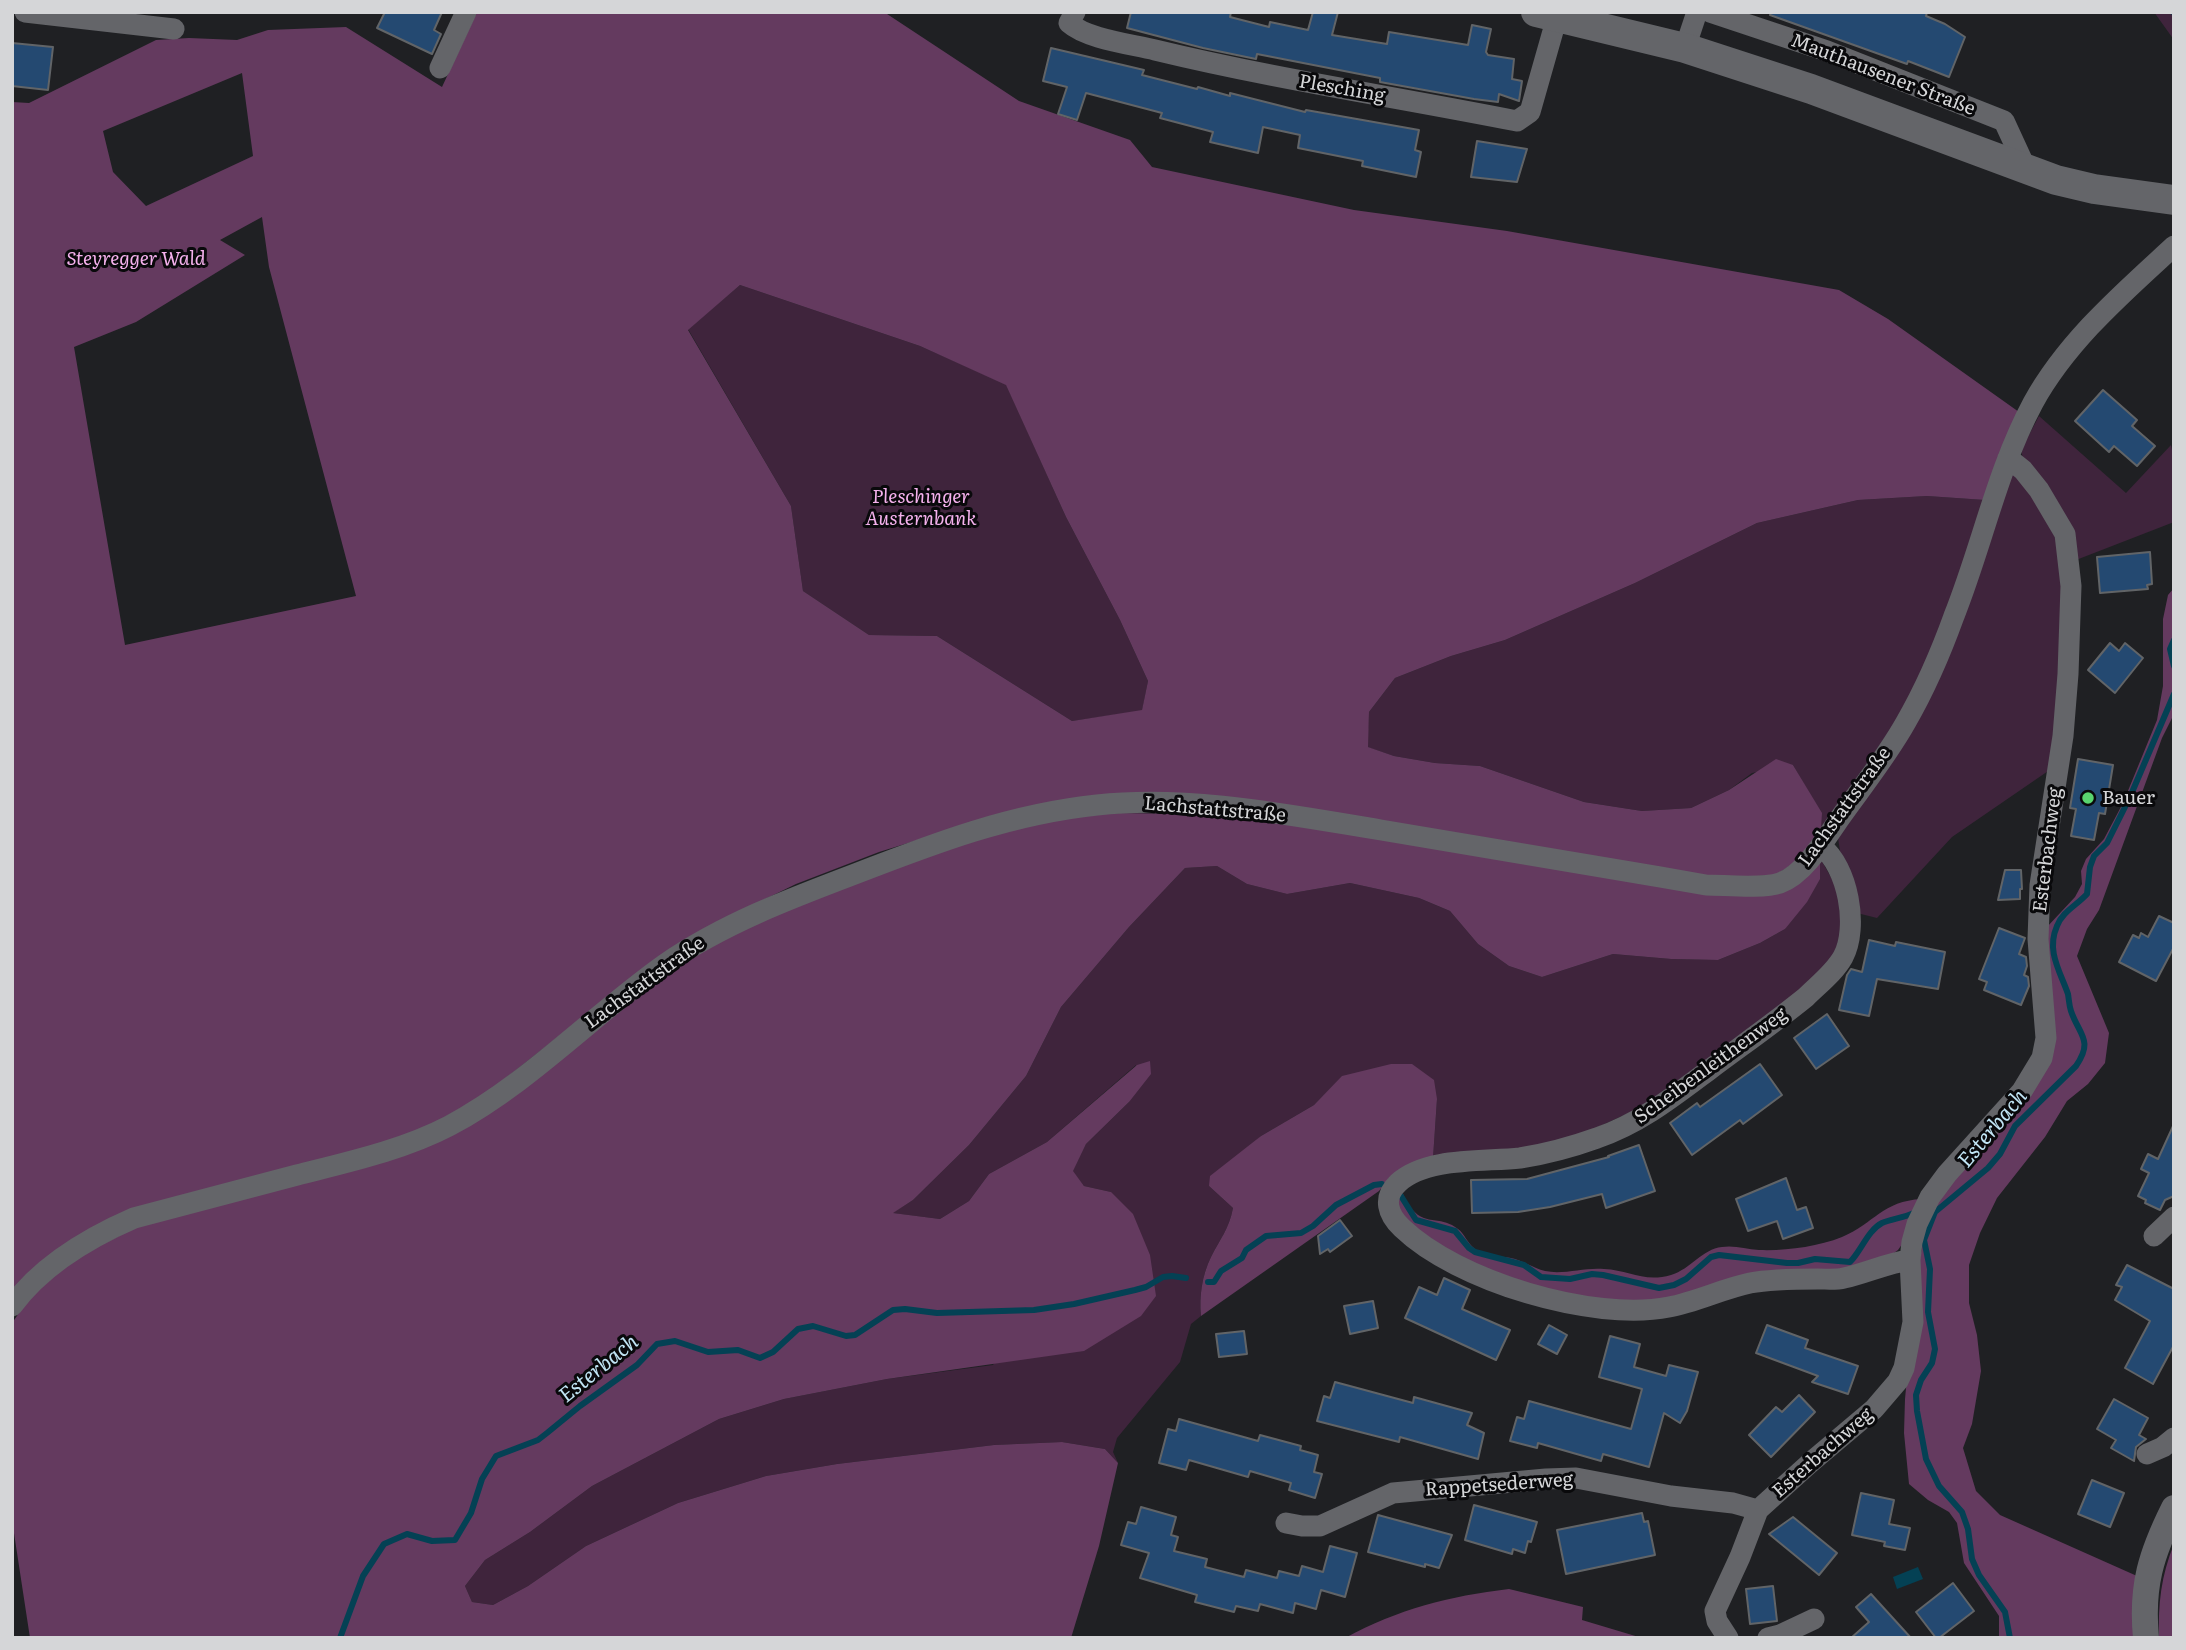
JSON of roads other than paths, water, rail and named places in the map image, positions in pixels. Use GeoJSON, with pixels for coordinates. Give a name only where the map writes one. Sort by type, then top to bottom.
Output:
{"type":"FeatureCollection","features":[{"type":"Feature","properties":{"kind":"main road","name":"Plesching"},"geometry":{"type":"LineString","coordinates":[[1547,14],[1609,29]]}},
{"type":"Feature","properties":{"kind":"main road","name":"Mauthausener Straße"},"geometry":{"type":"LineString","coordinates":[[1609,29],[1685,48],[1811,89],[2027,171],[2094,189],[2174,200]]}},
{"type":"Feature","properties":{"kind":"street"},"geometry":{"type":"LineString","coordinates":[[25,12],[174,29]]}},
{"type":"Feature","properties":{"kind":"street"},"geometry":{"type":"LineString","coordinates":[[440,68],[466,12]]}},
{"type":"Feature","properties":{"kind":"street","name":"Plesching"},"geometry":{"type":"LineString","coordinates":[[1075,12],[1069,23],[1078,31],[1234,69],[1517,121],[1530,112],[1547,14]]}},
{"type":"Feature","properties":{"kind":"street"},"geometry":{"type":"LineString","coordinates":[[1685,48],[1697,12]]}},
{"type":"Feature","properties":{"kind":"street","name":"Mauthausener Straße"},"geometry":{"type":"LineString","coordinates":[[1710,12],[1827,51],[2004,121],[2027,171]]}},
{"type":"Feature","properties":{"kind":"street","name":"Lachstattstraße"},"geometry":{"type":"LineString","coordinates":[[12,1306],[20,1295],[67,1253],[101,1232],[134,1218],[373,1155],[449,1126],[481,1107],[666,964],[719,930],[782,901],[982,827],[1046,811],[1099,804],[1146,802],[1199,805],[1329,821],[1706,885],[1780,883],[1801,869],[1821,846],[1905,723],[1925,685],[1968,580],[2008,458],[2034,401],[2098,317],[2174,246]]}},
{"type":"Feature","properties":{"kind":"street","name":"Esterbachweg"},"geometry":{"type":"LineString","coordinates":[[1728,1638],[1717,1621],[1715,1611],[1758,1510],[1874,1409],[1898,1381],[1904,1367],[1913,1322],[1910,1260],[1917,1223],[1947,1174],[2022,1091],[2042,1058],[2046,1038],[2038,939],[2040,885],[2063,736],[2071,586],[2064,534],[2039,490],[2023,470],[2008,458]]}},
{"type":"Feature","properties":{"kind":"street","name":"Scheibenleithenweg"},"geometry":{"type":"LineString","coordinates":[[1821,846],[1835,862],[1845,887],[1851,914],[1850,936],[1843,957],[1826,979],[1806,997],[1637,1122],[1597,1138],[1521,1158],[1443,1163],[1399,1182],[1390,1194],[1387,1207],[1394,1221],[1430,1250],[1483,1277],[1563,1302],[1640,1310],[1668,1307],[1752,1283],[1842,1279],[1894,1262],[1910,1260]]}},
{"type":"Feature","properties":{"kind":"street"},"geometry":{"type":"LineString","coordinates":[[2154,1237],[2174,1217]]}},
{"type":"Feature","properties":{"kind":"street"},"geometry":{"type":"LineString","coordinates":[[2147,1454],[2163,1447],[2174,1438]]}},
{"type":"Feature","properties":{"kind":"street","name":"Rappetsederweg"},"geometry":{"type":"LineString","coordinates":[[1286,1523],[1320,1526],[1393,1493],[1576,1478],[1671,1496],[1733,1503],[1758,1510]]}},
{"type":"Feature","properties":{"kind":"street"},"geometry":{"type":"LineString","coordinates":[[2146,1638],[2143,1609],[2148,1574],[2158,1542],[2174,1508]]}},
{"type":"Feature","properties":{"kind":"street"},"geometry":{"type":"LineString","coordinates":[[1768,1638],[1814,1619]]}},
{"type":"Feature","properties":{"kind":"water"},"geometry":{"type":"Polygon","coordinates":[[[1918,1567],[1923,1579],[1897,1589],[1893,1577],[1918,1567]]]}},
{"type":"Feature","properties":{"kind":"waterway","name":"Esterbach"},"geometry":{"type":"LineString","coordinates":[[2174,640],[2170,649],[2174,666]]}},
{"type":"Feature","properties":{"kind":"waterway","name":"Esterbach"},"geometry":{"type":"LineString","coordinates":[[2010,1638],[2005,1612],[1979,1575],[1972,1559],[1968,1529],[1962,1512],[1939,1486],[1926,1459],[1916,1395],[1921,1380],[1932,1363],[1935,1349],[1928,1312],[1930,1269],[1924,1240],[1935,1212],[1988,1168],[2000,1154],[2015,1126],[2076,1066],[2081,1057],[2084,1050],[2083,1038],[2055,961],[2054,935],[2062,917],[2087,894],[2094,856],[2107,843],[2130,797],[2174,694]]}},
{"type":"Feature","properties":{"kind":"waterway","name":"Esterbach"},"geometry":{"type":"LineString","coordinates":[[1208,1282],[1214,1282],[1221,1271],[1242,1258],[1246,1250],[1266,1236],[1301,1233],[1336,1205],[1374,1185],[1382,1184]]}},
{"type":"Feature","properties":{"kind":"waterway","name":"Esterbach"},"geometry":{"type":"LineString","coordinates":[[1401,1196],[1416,1220],[1455,1231],[1475,1252],[1524,1265],[1541,1277],[1570,1279],[1592,1274],[1603,1275],[1659,1288],[1686,1279],[1711,1257],[1719,1255],[1787,1263],[1815,1259],[1850,1262],[1877,1226],[1914,1213]]}},
{"type":"Feature","properties":{"kind":"waterway","name":"Esterbach"},"geometry":{"type":"LineString","coordinates":[[340,1638],[363,1576],[384,1544],[407,1534],[432,1541],[455,1540],[471,1513],[482,1479],[496,1456],[538,1440],[637,1365],[657,1344],[675,1341],[708,1352],[738,1350],[760,1358],[773,1352],[798,1329],[813,1326],[846,1336],[855,1335],[893,1310],[937,1313],[1034,1310],[1135,1290],[1163,1277],[1186,1278]]}},
{"type":"Feature","properties":{"kind":"place","name":"Bauer"},"geometry":{"type":"Point","coordinates":[2088,798]}},
{"type":"Feature","properties":{"kind":"park label","name":"Steyregger Wald"},"geometry":{"type":"Point","coordinates":[136,259]}},
{"type":"Feature","properties":{"kind":"park label","name":"Pleschinger Austernbank"},"geometry":{"type":"Point","coordinates":[921,508]}}]}
